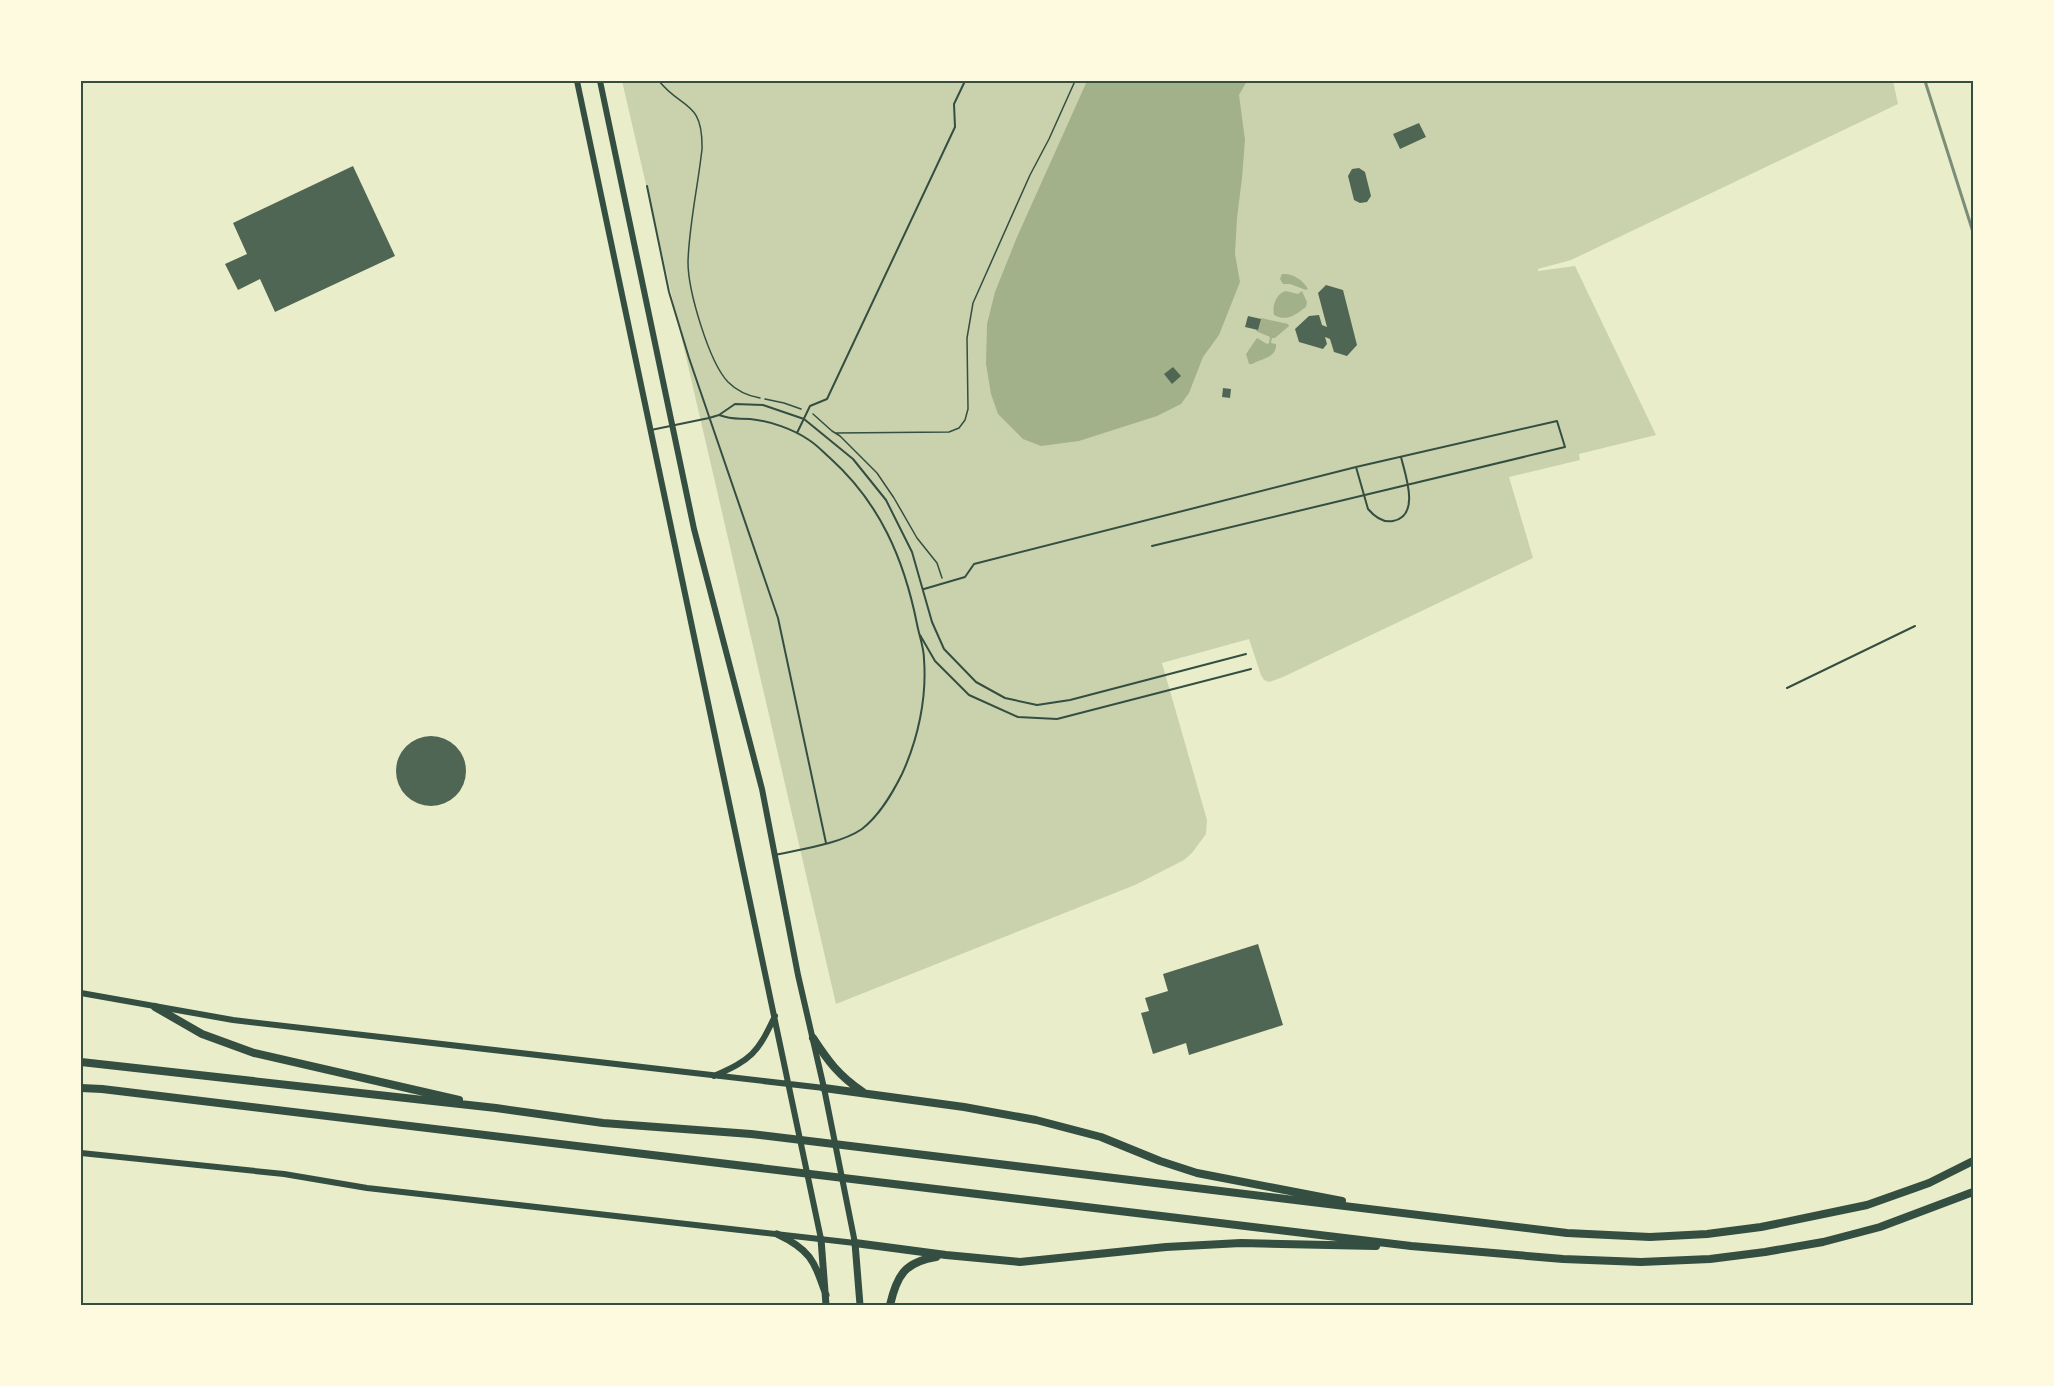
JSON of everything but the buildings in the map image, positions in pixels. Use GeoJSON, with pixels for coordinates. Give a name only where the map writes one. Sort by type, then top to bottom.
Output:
{"type":"FeatureCollection","features":[{"type":"Feature","properties":{"kind":"highway"},"geometry":{"type":"LineString","coordinates":[[155,1007],[202,1034],[254,1053],[496,1108]]}},
{"type":"Feature","properties":{"kind":"highway"},"geometry":{"type":"LineString","coordinates":[[813,1038],[838,1072],[864,1093]]}},
{"type":"Feature","properties":{"kind":"highway"},"geometry":{"type":"LineString","coordinates":[[81,1062],[496,1108],[603,1123],[751,1134],[1567,1233],[1650,1237],[1707,1234],[1761,1227],[1867,1205],[1929,1183],[1973,1161]]}},
{"type":"Feature","properties":{"kind":"highway"},"geometry":{"type":"LineString","coordinates":[[81,1088],[1424,1247],[1563,1259],[1641,1262],[1710,1259],[1765,1252],[1823,1242],[1880,1227],[1973,1192]]}},
{"type":"Feature","properties":{"kind":"highway"},"geometry":{"type":"LineString","coordinates":[[824,1088],[1036,1120],[1101,1137],[1197,1173],[1403,1213]]}},
{"type":"Feature","properties":{"kind":"highway"},"geometry":{"type":"LineString","coordinates":[[855,1243],[1020,1262],[1166,1247],[1241,1243],[1424,1247]]}},
{"type":"Feature","properties":{"kind":"highway"},"geometry":{"type":"LineString","coordinates":[[890,1305],[894,1286],[905,1270],[919,1260],[946,1255]]}},
{"type":"Feature","properties":{"kind":"main road"},"geometry":{"type":"LineString","coordinates":[[576,81],[790,1085],[821,1239],[826,1305]]}},
{"type":"Feature","properties":{"kind":"main road"},"geometry":{"type":"LineString","coordinates":[[600,81],[694,529],[762,789],[855,1243],[860,1305]]}},
{"type":"Feature","properties":{"kind":"main road"},"geometry":{"type":"LineString","coordinates":[[81,993],[233,1020],[824,1088]]}},
{"type":"Feature","properties":{"kind":"main road"},"geometry":{"type":"LineString","coordinates":[[714,1077],[748,1060],[758,1048],[775,1016]]}},
{"type":"Feature","properties":{"kind":"main road"},"geometry":{"type":"LineString","coordinates":[[81,1154],[278,1174],[367,1188],[855,1243]]}},
{"type":"Feature","properties":{"kind":"main road"},"geometry":{"type":"LineString","coordinates":[[777,1234],[795,1242],[806,1252],[815,1266],[826,1295]]}},
{"type":"Feature","properties":{"kind":"lane"},"geometry":{"type":"LineString","coordinates":[[797,433],[810,406],[827,399],[955,127],[954,104],[965,81]]}},
{"type":"Feature","properties":{"kind":"lane"},"geometry":{"type":"LineString","coordinates":[[647,186],[669,292],[709,418],[723,453],[778,618],[826,843]]}},
{"type":"Feature","properties":{"kind":"lane"},"geometry":{"type":"LineString","coordinates":[[651,430],[719,415],[735,404],[763,405],[804,419],[853,459],[886,500],[912,552],[932,622],[944,649],[976,682],[1005,698],[1037,705],[1070,700],[1246,654]]}},
{"type":"Feature","properties":{"kind":"lane"},"geometry":{"type":"LineString","coordinates":[[719,415],[734,420],[749,419],[765,422],[797,433],[812,442],[843,470],[874,507],[894,545],[909,591],[924,657],[925,680],[920,719],[908,760],[888,800],[861,829],[848,836],[775,855]]}},
{"type":"Feature","properties":{"kind":"lane"},"geometry":{"type":"LineString","coordinates":[[924,589],[965,577],[974,564],[1356,467],[1557,421],[1565,447],[1152,546]]}},
{"type":"Feature","properties":{"kind":"lane"},"geometry":{"type":"LineString","coordinates":[[1356,467],[1366,504],[1373,514],[1386,521],[1396,520],[1406,514],[1408,508],[1408,485],[1401,457]]}},
{"type":"Feature","properties":{"kind":"lane"},"geometry":{"type":"LineString","coordinates":[[1787,688],[1915,626]]}},
{"type":"Feature","properties":{"kind":"lane"},"geometry":{"type":"LineString","coordinates":[[919,633],[935,661],[969,695],[1018,717],[1057,719],[1251,669]]}},
{"type":"Feature","properties":{"kind":"path"},"geometry":{"type":"LineString","coordinates":[[659,81],[670,93],[692,108],[701,132],[700,163],[688,265],[694,299],[712,356],[722,375],[739,391],[807,411]]}},
{"type":"Feature","properties":{"kind":"path"},"geometry":{"type":"LineString","coordinates":[[835,433],[949,432],[959,428],[965,420],[968,409],[967,338],[973,303],[1075,81]]}},
{"type":"Feature","properties":{"kind":"shaded area"},"geometry":{"type":"Polygon","coordinates":[[[622,81],[1893,81],[1898,104],[1571,260],[1538,269],[1538,271],[1575,266],[1656,435],[1579,454],[1580,460],[1509,477],[1533,558],[1269,682],[1261,675],[1249,639],[1162,663],[1207,820],[1206,834],[1184,860],[1135,885],[836,1004],[622,81]]]}},
{"type":"Feature","properties":{"kind":"shaded area"},"geometry":{"type":"Polygon","coordinates":[[[1087,81],[1247,81],[1239,95],[1245,140],[1235,254],[1240,282],[1219,335],[1203,357],[1189,393],[1181,404],[1157,416],[1079,441],[1041,446],[1023,439],[998,414],[991,394],[986,364],[987,324],[995,292],[1017,237],[1087,81]]]}},
{"type":"Feature","properties":{"kind":"shaded area"},"geometry":{"type":"Polygon","coordinates":[[[1282,274],[1297,278],[1308,289],[1283,284],[1280,279],[1282,274]]]}},
{"type":"Feature","properties":{"kind":"shaded area"},"geometry":{"type":"Polygon","coordinates":[[[1286,291],[1298,294],[1302,291],[1307,302],[1306,307],[1298,313],[1283,318],[1274,315],[1274,304],[1277,297],[1286,291]]]}},
{"type":"Feature","properties":{"kind":"shaded area"},"geometry":{"type":"Polygon","coordinates":[[[1261,318],[1289,326],[1272,338],[1271,343],[1276,344],[1276,349],[1271,355],[1249,364],[1246,354],[1257,338],[1269,343],[1270,337],[1256,331],[1261,318]]]}},
{"type":"Feature","properties":{"kind":"railway"},"geometry":{"type":"LineString","coordinates":[[1925,81],[1973,232]]}}]}
